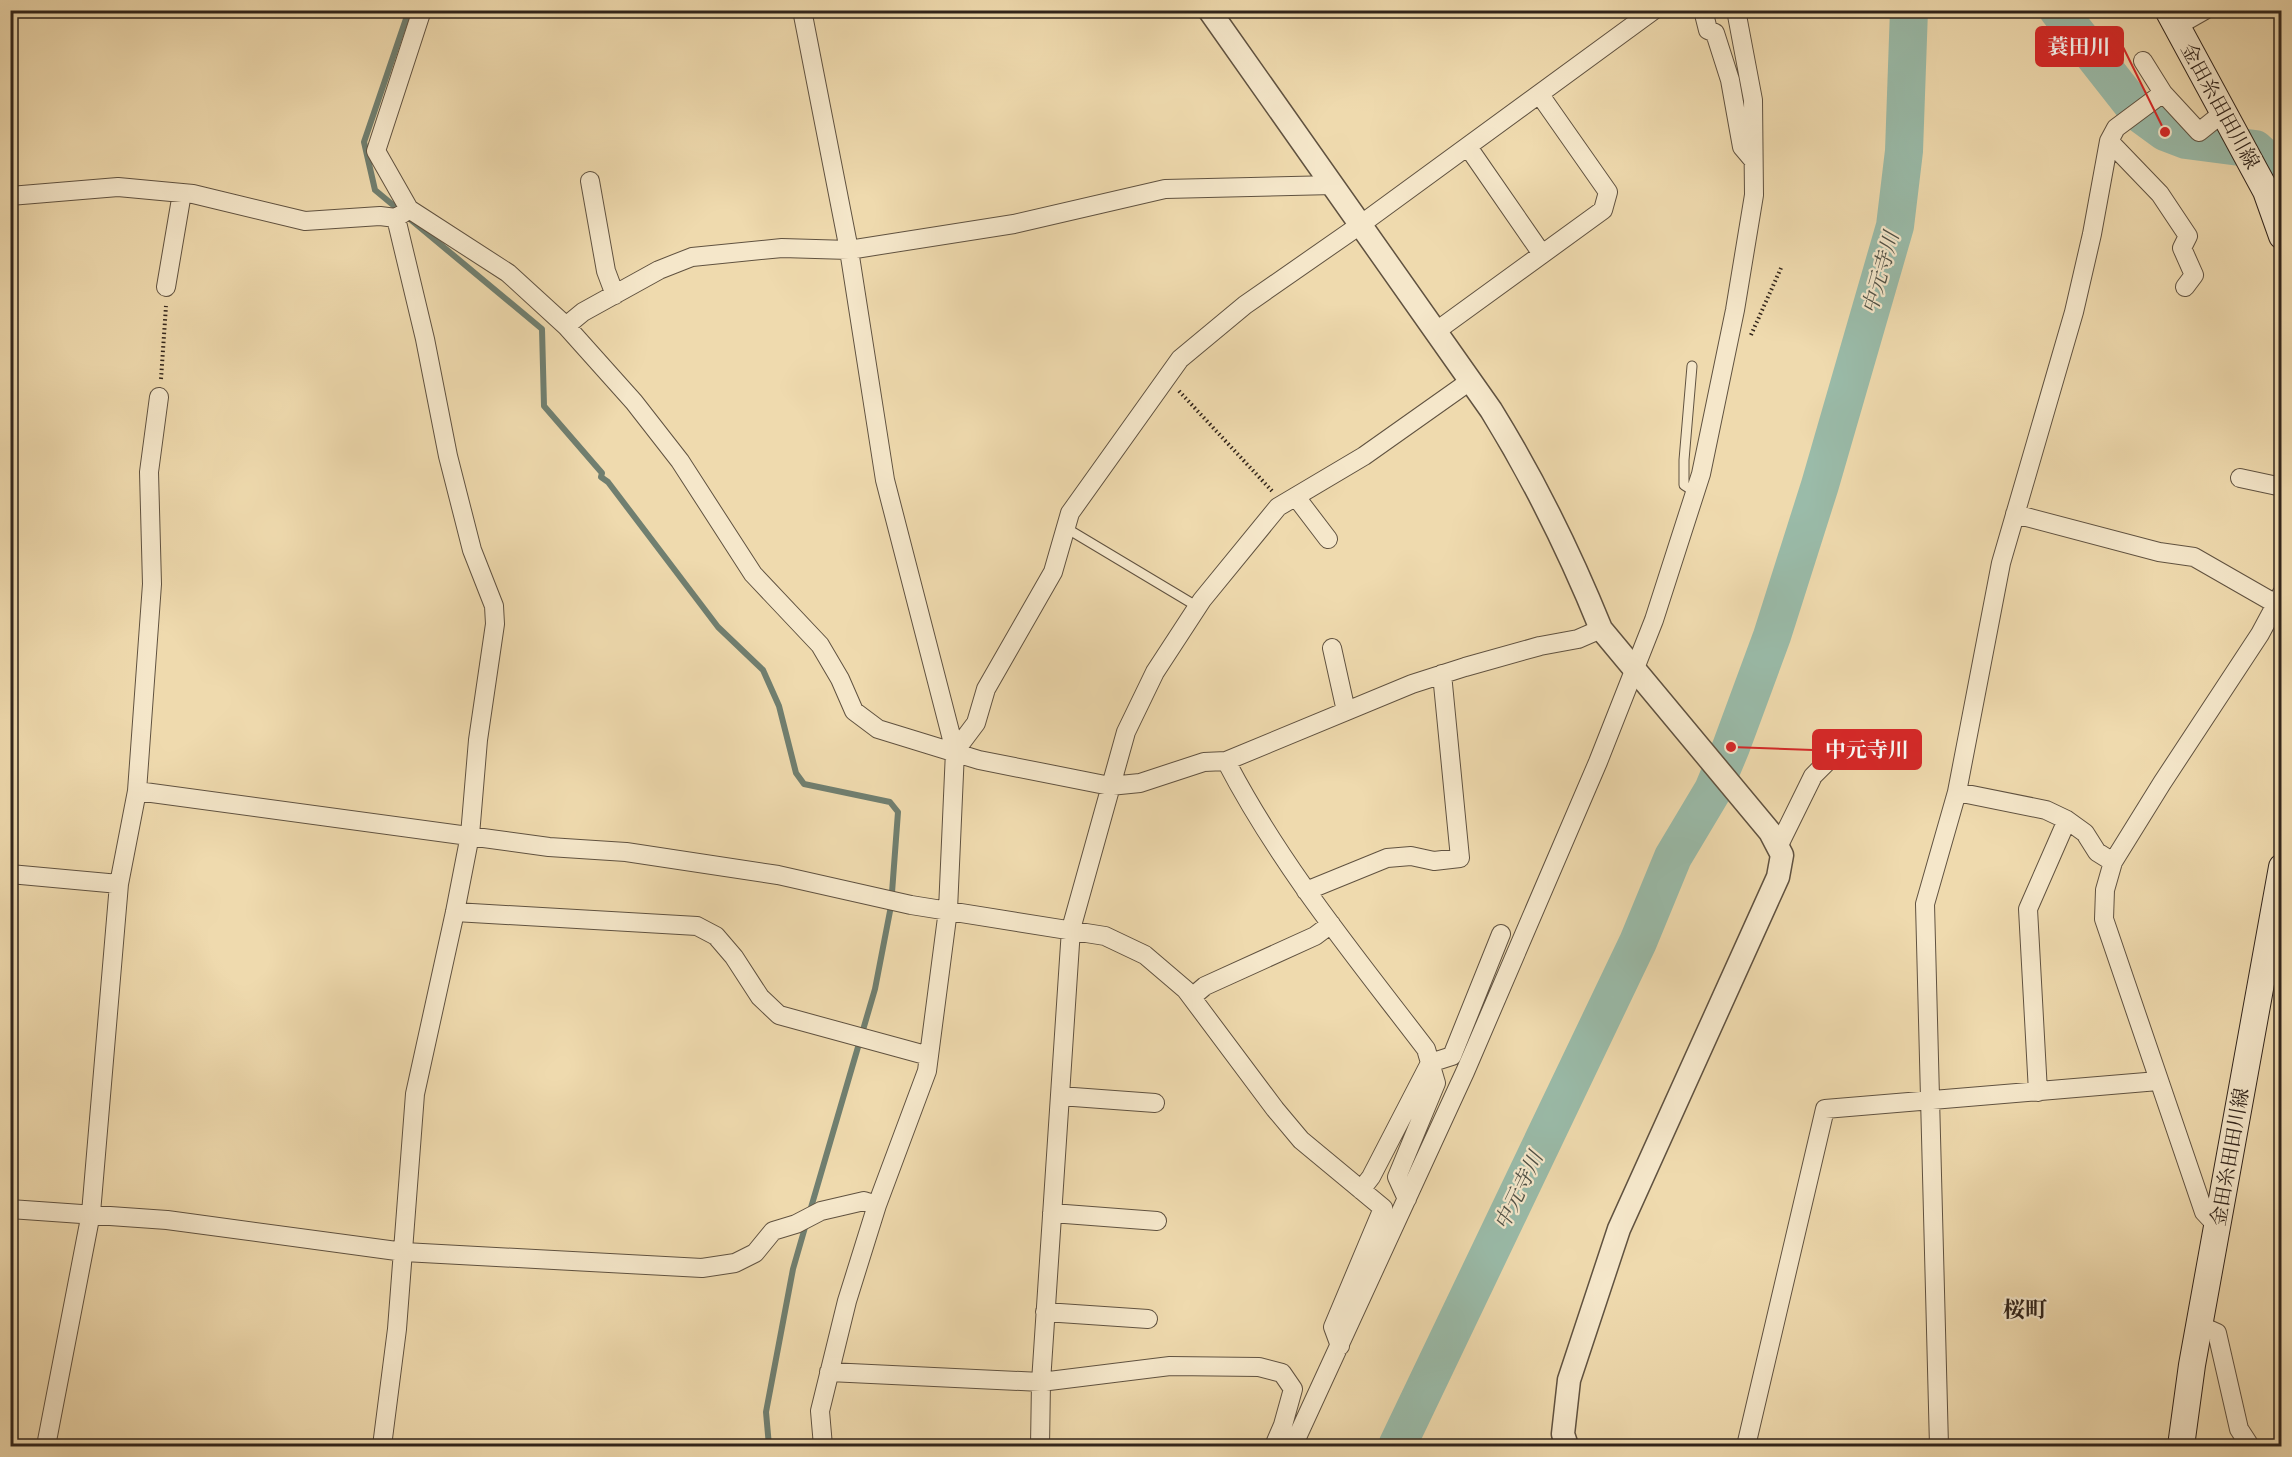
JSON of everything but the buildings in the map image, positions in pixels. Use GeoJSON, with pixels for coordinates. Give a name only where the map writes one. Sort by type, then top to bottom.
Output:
{"type":"FeatureCollection","features":[{"type":"Feature","properties":{"kind":"main road","name":"金田糸田田川線"},"geometry":{"type":"LineString","coordinates":[[2172,18],[2224,112],[2274,191],[2282,236]]}},
{"type":"Feature","properties":{"kind":"main road","name":"金田糸田田川線"},"geometry":{"type":"LineString","coordinates":[[2181,1446],[2199,1325],[2282,867]]}},
{"type":"Feature","properties":{"kind":"street"},"geometry":{"type":"LineString","coordinates":[[382,1446],[398,1329],[415,1094],[470,836],[478,740],[495,624],[494,606],[471,550],[448,456],[403,213],[376,151],[422,10]]}},
{"type":"Feature","properties":{"kind":"street"},"geometry":{"type":"LineString","coordinates":[[802,10],[849,250],[885,480],[955,751],[948,910],[927,1071],[877,1205],[847,1301],[820,1411],[823,1446]]}},
{"type":"Feature","properties":{"kind":"street"},"geometry":{"type":"LineString","coordinates":[[1209,10],[1470,381],[1515,450],[1589,599],[1601,629],[1774,840],[1782,855],[1778,877],[1619,1229],[1569,1380],[1563,1434],[1567,1446]]}},
{"type":"Feature","properties":{"kind":"street"},"geometry":{"type":"LineString","coordinates":[[955,751],[976,723],[986,689],[1053,573],[1070,513],[1180,359],[1245,304],[1360,225],[1654,10]]}},
{"type":"Feature","properties":{"kind":"street"},"geometry":{"type":"LineString","coordinates":[[1703,10],[1708,30],[1714,33]]}},
{"type":"Feature","properties":{"kind":"street"},"geometry":{"type":"LineString","coordinates":[[1713,10],[1714,33],[1730,80],[1742,147],[1754,162]]}},
{"type":"Feature","properties":{"kind":"street"},"geometry":{"type":"LineString","coordinates":[[1293,1446],[1466,1072],[1594,773],[1640,674],[1654,620],[1701,474],[1742,276],[1754,195],[1753,100],[1736,10]]}},
{"type":"Feature","properties":{"kind":"street"},"geometry":{"type":"LineString","coordinates":[[2172,18],[2205,10]]}},
{"type":"Feature","properties":{"kind":"street"},"geometry":{"type":"LineString","coordinates":[[2144,61],[2163,93],[2199,132],[2224,112]]}},
{"type":"Feature","properties":{"kind":"street"},"geometry":{"type":"LineString","coordinates":[[1939,1446],[1925,904],[1957,792],[2001,563],[2074,312],[2092,234],[2109,141],[2116,128],[2163,93]]}},
{"type":"Feature","properties":{"kind":"street"},"geometry":{"type":"LineString","coordinates":[[1435,332],[1603,210],[1608,192],[1540,95]]}},
{"type":"Feature","properties":{"kind":"street"},"geometry":{"type":"LineString","coordinates":[[2109,141],[2160,194],[2188,237],[2182,248],[2193,275],[2185,287]]}},
{"type":"Feature","properties":{"kind":"street"},"geometry":{"type":"LineString","coordinates":[[1468,147],[1542,254]]}},
{"type":"Feature","properties":{"kind":"street"},"geometry":{"type":"LineString","coordinates":[[590,181],[606,271],[615,295]]}},
{"type":"Feature","properties":{"kind":"street"},"geometry":{"type":"LineString","coordinates":[[567,326],[583,312],[659,270],[692,258],[782,249],[849,250],[1014,224],[1165,189],[1334,186]]}},
{"type":"Feature","properties":{"kind":"street"},"geometry":{"type":"LineString","coordinates":[[10,196],[118,187],[182,193],[304,221],[403,213],[508,273],[567,326],[634,402],[680,462],[753,574],[820,645],[855,711],[878,729],[979,760],[1110,786],[1140,783],[1204,762],[1226,761],[1412,684],[1540,646],[1578,639],[1601,629]]}},
{"type":"Feature","properties":{"kind":"street"},"geometry":{"type":"LineString","coordinates":[[166,287],[182,193]]}},
{"type":"Feature","properties":{"kind":"street"},"geometry":{"type":"LineString","coordinates":[[1040,1446],[1045,1312],[1071,929],[1126,732],[1155,672],[1198,607],[1278,507],[1364,456],[1470,381]]}},
{"type":"Feature","properties":{"kind":"street"},"geometry":{"type":"LineString","coordinates":[[46,1446],[91,1214],[119,884],[137,791],[152,584],[149,472],[159,397]]}},
{"type":"Feature","properties":{"kind":"street"},"geometry":{"type":"LineString","coordinates":[[2240,478],[2282,487]]}},
{"type":"Feature","properties":{"kind":"street"},"geometry":{"type":"LineString","coordinates":[[1290,500],[1328,539]]}},
{"type":"Feature","properties":{"kind":"street"},"geometry":{"type":"LineString","coordinates":[[2015,514],[2159,552],[2194,557],[2279,598],[2260,634],[2113,862],[2105,890],[2103,919],[2204,1212],[2218,1227]]}},
{"type":"Feature","properties":{"kind":"street"},"geometry":{"type":"LineString","coordinates":[[1332,648],[1346,711]]}},
{"type":"Feature","properties":{"kind":"street"},"geometry":{"type":"LineString","coordinates":[[1306,891],[1387,858],[1411,856],[1434,861],[1460,858],[1442,674]]}},
{"type":"Feature","properties":{"kind":"street"},"geometry":{"type":"LineString","coordinates":[[1774,840],[1813,776],[1836,753]]}},
{"type":"Feature","properties":{"kind":"street"},"geometry":{"type":"LineString","coordinates":[[1226,761],[1245,796],[1306,891],[1426,1049],[1436,1083],[1397,1177],[1407,1199]]}},
{"type":"Feature","properties":{"kind":"street"},"geometry":{"type":"LineString","coordinates":[[137,791],[549,847],[626,852],[778,874],[911,905],[1105,936],[1145,955],[1186,990],[1301,1140],[1383,1208],[1333,1327],[1340,1346]]}},
{"type":"Feature","properties":{"kind":"street"},"geometry":{"type":"LineString","coordinates":[[1957,792],[2046,810],[2067,820],[2085,833],[2097,852],[2113,862]]}},
{"type":"Feature","properties":{"kind":"street"},"geometry":{"type":"LineString","coordinates":[[2038,1092],[2028,909],[2067,820]]}},
{"type":"Feature","properties":{"kind":"street"},"geometry":{"type":"LineString","coordinates":[[10,874],[119,884]]}},
{"type":"Feature","properties":{"kind":"street"},"geometry":{"type":"LineString","coordinates":[[455,912],[697,926],[716,936],[734,957],[760,997],[779,1015],[929,1056]]}},
{"type":"Feature","properties":{"kind":"street"},"geometry":{"type":"LineString","coordinates":[[1192,997],[1205,986],[1315,936],[1331,924]]}},
{"type":"Feature","properties":{"kind":"street"},"geometry":{"type":"LineString","coordinates":[[1361,1190],[1371,1178],[1430,1063],[1452,1056],[1501,934]]}},
{"type":"Feature","properties":{"kind":"street"},"geometry":{"type":"LineString","coordinates":[[1746,1446],[1825,1108],[2158,1081]]}},
{"type":"Feature","properties":{"kind":"street"},"geometry":{"type":"LineString","coordinates":[[1060,1096],[1155,1103]]}},
{"type":"Feature","properties":{"kind":"street"},"geometry":{"type":"LineString","coordinates":[[10,1209],[166,1220],[404,1252],[702,1268],[735,1263],[755,1253],[773,1231],[796,1224],[821,1211],[864,1201],[877,1205]]}},
{"type":"Feature","properties":{"kind":"street"},"geometry":{"type":"LineString","coordinates":[[1052,1213],[1157,1221]]}},
{"type":"Feature","properties":{"kind":"street"},"geometry":{"type":"LineString","coordinates":[[1045,1312],[1148,1319]]}},
{"type":"Feature","properties":{"kind":"street"},"geometry":{"type":"LineString","coordinates":[[2199,1325],[2217,1333],[2239,1429],[2250,1446]]}},
{"type":"Feature","properties":{"kind":"street"},"geometry":{"type":"LineString","coordinates":[[829,1372],[1041,1382],[1170,1366],[1260,1367],[1282,1373],[1293,1389],[1283,1425],[1274,1446]]}},
{"type":"Feature","properties":{"kind":"lane"},"geometry":{"type":"LineString","coordinates":[[1692,366],[1684,485],[1695,492]]}},
{"type":"Feature","properties":{"kind":"lane"},"geometry":{"type":"LineString","coordinates":[[1066,528],[1198,607]]}},
{"type":"Feature","properties":{"kind":"path"},"geometry":{"type":"LineString","coordinates":[[1749,338],[1781,268]]}},
{"type":"Feature","properties":{"kind":"path"},"geometry":{"type":"LineString","coordinates":[[159,397],[166,326],[166,287]]}},
{"type":"Feature","properties":{"kind":"path"},"geometry":{"type":"LineString","coordinates":[[1167,378],[1290,500]]}},
{"type":"Feature","properties":{"kind":"waterway"},"geometry":{"type":"LineString","coordinates":[[409,10],[364,142],[375,190],[542,329],[544,406],[602,473],[601,477],[608,482],[718,627],[763,670],[779,706],[796,773],[804,784],[890,802],[898,812],[891,906],[875,989],[810,1211]]}},
{"type":"Feature","properties":{"kind":"waterway","name":"中元寺川"},"geometry":{"type":"LineString","coordinates":[[1397,1446],[1638,942],[1673,857],[1713,790],[1772,636],[1820,485],[1895,226],[1904,151],[1909,10]]}},
{"type":"Feature","properties":{"kind":"waterway"},"geometry":{"type":"LineString","coordinates":[[2058,10],[2139,113],[2165,132],[2186,140],[2255,149],[2268,161],[2282,181]]}},
{"type":"Feature","properties":{"kind":"waterway"},"geometry":{"type":"LineString","coordinates":[[769,1446],[766,1412],[793,1269],[806,1224]]}},
{"type":"Feature","properties":{"kind":"place","name":"蓑田川"},"geometry":{"type":"Point","coordinates":[2165,132]}},
{"type":"Feature","properties":{"kind":"place","name":"中元寺川"},"geometry":{"type":"Point","coordinates":[1731,747]}},
{"type":"Feature","properties":{"kind":"district","name":"桜町"},"geometry":{"type":"Point","coordinates":[2025,1310]}}]}
